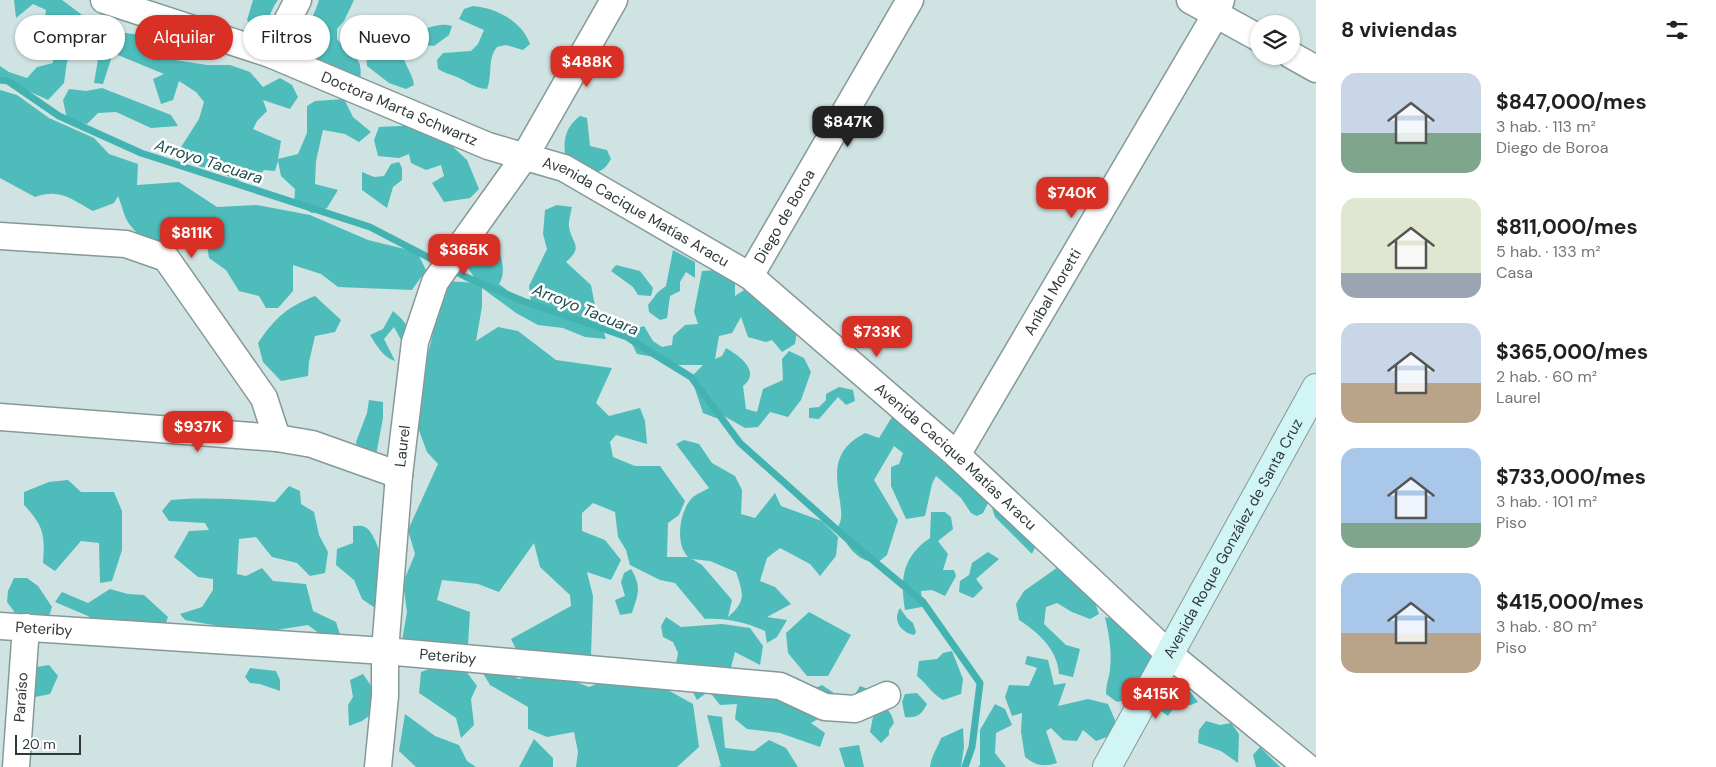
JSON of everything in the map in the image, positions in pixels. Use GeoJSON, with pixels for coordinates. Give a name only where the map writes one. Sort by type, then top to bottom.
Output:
{"type":"FeatureCollection","features":[{"type":"Feature","properties":{"kind":"main road","name":"Avenida Roque González de Santa Cruz"},"geometry":{"type":"LineString","coordinates":[[1107,767],[1168,653],[1316,388]]}},
{"type":"Feature","properties":{"kind":"street","name":"Doctora Marta Schwartz"},"geometry":{"type":"LineString","coordinates":[[104,0],[243,45]]}},
{"type":"Feature","properties":{"kind":"street"},"geometry":{"type":"LineString","coordinates":[[290,15],[298,0]]}},
{"type":"Feature","properties":{"kind":"street","name":"Laurel"},"geometry":{"type":"LineString","coordinates":[[378,767],[385,696],[385,651],[399,475],[415,342],[435,282],[524,156],[614,0]]}},
{"type":"Feature","properties":{"kind":"street","name":"Diego de Boroa"},"geometry":{"type":"LineString","coordinates":[[750,276],[910,0]]}},
{"type":"Feature","properties":{"kind":"street"},"geometry":{"type":"LineString","coordinates":[[1190,0],[1218,7],[1250,31]]}},
{"type":"Feature","properties":{"kind":"street","name":"Aníbal Moretti"},"geometry":{"type":"LineString","coordinates":[[957,455],[1218,7]]}},
{"type":"Feature","properties":{"kind":"street","name":"Doctora Marta Schwartz"},"geometry":{"type":"LineString","coordinates":[[284,60],[488,146],[524,156]]}},
{"type":"Feature","properties":{"kind":"street"},"geometry":{"type":"LineString","coordinates":[[1300,60],[1316,69]]}},
{"type":"Feature","properties":{"kind":"street","name":"Avenida Cacique Matías Aracu"},"geometry":{"type":"LineString","coordinates":[[524,156],[564,168],[750,276],[957,455],[1168,653],[1307,767]]}},
{"type":"Feature","properties":{"kind":"street"},"geometry":{"type":"LineString","coordinates":[[0,236],[126,244],[166,258],[264,398],[277,438]]}},
{"type":"Feature","properties":{"kind":"street"},"geometry":{"type":"LineString","coordinates":[[0,417],[277,438],[312,444],[399,475]]}},
{"type":"Feature","properties":{"kind":"street","name":"Peteriby"},"geometry":{"type":"LineString","coordinates":[[0,626],[385,651],[780,686],[825,707],[855,709],[887,695]]}},
{"type":"Feature","properties":{"kind":"street","name":"Paraíso"},"geometry":{"type":"LineString","coordinates":[[16,767],[26,627]]}},
{"type":"Feature","properties":{"kind":"shaded area"},"geometry":{"type":"Polygon","coordinates":[[[14,0],[62,0],[82,15],[45,15],[46,10],[33,4],[20,15],[16,15],[14,0]]]}},
{"type":"Feature","properties":{"kind":"shaded area"},"geometry":{"type":"Polygon","coordinates":[[[253,0],[278,0],[270,15],[248,15],[253,0]]]}},
{"type":"Feature","properties":{"kind":"shaded area"},"geometry":{"type":"Polygon","coordinates":[[[319,0],[354,0],[347,15],[340,15],[337,39],[340,42],[340,60],[358,60],[359,63],[361,76],[359,86],[298,60],[330,60],[330,15],[313,15],[319,0]]]}},
{"type":"Feature","properties":{"kind":"shaded area"},"geometry":{"type":"Polygon","coordinates":[[[473,6],[499,13],[515,22],[530,44],[523,50],[506,45],[497,47],[492,57],[487,89],[475,86],[438,69],[437,60],[443,53],[471,51],[478,44],[484,30],[459,19],[464,9],[473,6]]]}},
{"type":"Feature","properties":{"kind":"shaded area"},"geometry":{"type":"Polygon","coordinates":[[[441,25],[452,26],[449,35],[434,46],[429,45],[429,28],[441,25]]]}},
{"type":"Feature","properties":{"kind":"shaded area"},"geometry":{"type":"Polygon","coordinates":[[[125,33],[135,34],[135,60],[175,60],[207,65],[230,65],[250,72],[263,87],[280,78],[292,85],[298,97],[290,109],[263,100],[267,111],[257,121],[253,129],[281,141],[278,159],[298,154],[307,133],[307,106],[315,101],[344,99],[353,117],[371,132],[359,142],[345,134],[323,130],[316,161],[315,184],[338,190],[327,208],[312,213],[294,203],[295,189],[281,176],[278,161],[275,171],[264,170],[255,180],[242,181],[232,179],[218,169],[201,167],[176,155],[199,119],[204,102],[196,92],[179,81],[173,100],[161,104],[153,79],[164,74],[125,58],[125,33]]]}},
{"type":"Feature","properties":{"kind":"shaded area"},"geometry":{"type":"Polygon","coordinates":[[[53,60],[68,60],[64,83],[48,100],[0,78],[0,66],[9,72],[27,78],[37,67],[53,63],[53,60]]]}},
{"type":"Feature","properties":{"kind":"shaded area"},"geometry":{"type":"Polygon","coordinates":[[[98,60],[111,60],[103,84],[94,83],[98,60]]]}},
{"type":"Feature","properties":{"kind":"shaded area"},"geometry":{"type":"Polygon","coordinates":[[[367,60],[404,60],[414,85],[406,89],[389,83],[367,66],[367,60]]]}},
{"type":"Feature","properties":{"kind":"shaded area"},"geometry":{"type":"Polygon","coordinates":[[[102,88],[171,115],[178,126],[151,128],[116,112],[98,113],[87,124],[67,119],[63,100],[69,89],[86,91],[102,88]]]}},
{"type":"Feature","properties":{"kind":"shaded area"},"geometry":{"type":"Polygon","coordinates":[[[0,90],[17,95],[49,118],[94,138],[109,154],[138,164],[137,185],[179,182],[217,207],[257,205],[310,215],[368,240],[417,252],[426,270],[412,290],[338,287],[321,274],[293,265],[293,291],[278,308],[266,308],[259,296],[239,291],[226,270],[209,258],[206,239],[175,243],[155,242],[146,239],[130,225],[118,196],[114,203],[93,211],[59,194],[35,197],[0,178],[0,90]]]}},
{"type":"Feature","properties":{"kind":"shaded area"},"geometry":{"type":"Polygon","coordinates":[[[580,116],[587,118],[590,146],[607,150],[611,159],[601,171],[590,172],[566,158],[566,134],[571,124],[580,116]]]}},
{"type":"Feature","properties":{"kind":"shaded area"},"geometry":{"type":"Polygon","coordinates":[[[418,125],[451,145],[467,160],[479,189],[470,198],[444,202],[432,183],[444,176],[441,165],[426,170],[411,163],[409,154],[399,158],[378,156],[374,140],[379,127],[418,125]]]}},
{"type":"Feature","properties":{"kind":"shaded area"},"geometry":{"type":"Polygon","coordinates":[[[399,162],[402,168],[402,180],[393,187],[387,208],[362,190],[362,172],[374,177],[384,176],[391,164],[399,162]]]}},
{"type":"Feature","properties":{"kind":"shaded area"},"geometry":{"type":"Polygon","coordinates":[[[557,205],[572,207],[569,227],[576,248],[566,262],[591,285],[595,306],[606,339],[585,337],[563,328],[538,325],[516,313],[482,288],[482,307],[476,341],[498,327],[518,331],[556,360],[612,368],[596,403],[609,416],[640,408],[645,421],[647,444],[616,435],[610,442],[613,457],[635,466],[660,466],[685,501],[679,515],[668,523],[667,557],[688,557],[681,544],[680,536],[684,511],[692,498],[709,488],[676,444],[684,440],[699,444],[712,463],[735,476],[742,490],[741,514],[755,518],[775,493],[781,506],[822,521],[838,537],[836,556],[820,576],[810,564],[780,548],[767,558],[760,581],[775,587],[791,604],[767,617],[787,620],[777,637],[767,643],[765,631],[728,620],[705,619],[675,583],[660,580],[630,565],[626,550],[618,537],[615,512],[593,503],[582,513],[582,531],[605,540],[621,560],[611,580],[587,572],[593,596],[591,655],[569,667],[523,663],[511,639],[571,606],[570,595],[540,567],[534,543],[499,592],[478,584],[442,580],[437,600],[470,612],[468,645],[457,658],[426,641],[402,641],[407,612],[403,583],[415,554],[408,530],[438,464],[427,452],[413,414],[446,281],[478,283],[466,265],[468,260],[474,251],[496,239],[503,267],[502,278],[499,284],[511,293],[531,301],[529,286],[547,249],[543,234],[545,210],[557,205]],[[692,559],[702,565],[732,600],[728,617],[738,606],[742,596],[736,572],[710,561],[692,559]]]}},
{"type":"Feature","properties":{"kind":"shaded area"},"geometry":{"type":"Polygon","coordinates":[[[673,250],[695,262],[695,278],[686,272],[680,282],[680,291],[670,296],[667,318],[660,320],[649,312],[648,305],[658,292],[666,286],[673,250]]]}},
{"type":"Feature","properties":{"kind":"shaded area"},"geometry":{"type":"Polygon","coordinates":[[[616,265],[640,271],[653,288],[651,296],[638,295],[633,287],[611,271],[616,265]]]}},
{"type":"Feature","properties":{"kind":"shaded area"},"geometry":{"type":"Polygon","coordinates":[[[719,270],[735,280],[735,296],[747,288],[797,330],[795,344],[782,352],[772,340],[766,342],[748,337],[741,317],[732,333],[719,336],[715,359],[722,356],[726,348],[746,364],[750,375],[743,386],[746,409],[757,412],[763,389],[783,380],[782,359],[789,351],[804,358],[811,372],[801,400],[788,417],[770,412],[758,427],[745,428],[724,416],[716,418],[703,413],[691,377],[703,365],[676,365],[660,358],[637,354],[626,332],[644,326],[653,341],[662,347],[672,345],[673,336],[685,325],[698,324],[694,312],[702,271],[719,270]]]}},
{"type":"Feature","properties":{"kind":"shaded area"},"geometry":{"type":"Polygon","coordinates":[[[315,296],[341,320],[335,332],[315,336],[308,376],[281,381],[263,362],[258,343],[282,314],[297,304],[315,296]]]}},
{"type":"Feature","properties":{"kind":"shaded area"},"geometry":{"type":"Polygon","coordinates":[[[393,311],[406,325],[410,337],[410,342],[401,340],[394,327],[384,339],[395,361],[383,354],[370,335],[383,329],[393,311]]]}},
{"type":"Feature","properties":{"kind":"shaded area"},"geometry":{"type":"Polygon","coordinates":[[[839,387],[853,390],[855,401],[846,405],[838,397],[819,419],[809,418],[809,408],[819,407],[826,400],[826,394],[839,387]]]}},
{"type":"Feature","properties":{"kind":"shaded area"},"geometry":{"type":"Polygon","coordinates":[[[369,400],[383,402],[383,418],[374,466],[361,462],[356,442],[367,413],[369,400]]]}},
{"type":"Feature","properties":{"kind":"shaded area"},"geometry":{"type":"Polygon","coordinates":[[[899,415],[916,428],[927,448],[949,467],[976,484],[989,501],[983,513],[977,516],[971,513],[961,498],[936,476],[932,484],[925,516],[906,519],[891,486],[891,467],[899,464],[903,453],[894,446],[874,480],[898,520],[887,555],[877,563],[870,562],[863,559],[848,546],[838,527],[841,514],[837,469],[842,453],[855,439],[865,433],[879,438],[892,417],[899,415]]]}},
{"type":"Feature","properties":{"kind":"shaded area"},"geometry":{"type":"Polygon","coordinates":[[[68,480],[81,492],[114,492],[122,511],[122,550],[112,581],[100,583],[99,543],[81,541],[55,571],[43,563],[44,545],[42,531],[36,519],[24,505],[24,492],[49,482],[68,480]]]}},
{"type":"Feature","properties":{"kind":"shaded area"},"geometry":{"type":"Polygon","coordinates":[[[289,486],[300,491],[301,504],[314,512],[319,535],[328,552],[325,573],[310,576],[297,563],[272,557],[256,537],[239,539],[237,574],[246,576],[262,568],[273,581],[306,584],[313,611],[336,622],[342,641],[328,640],[308,625],[257,633],[185,620],[180,614],[202,607],[213,590],[213,579],[198,577],[174,557],[189,531],[209,530],[205,523],[169,521],[162,511],[171,500],[223,499],[275,502],[289,486]]]}},
{"type":"Feature","properties":{"kind":"shaded area"},"geometry":{"type":"Polygon","coordinates":[[[992,508],[1036,538],[1032,554],[995,517],[992,508]]]}},
{"type":"Feature","properties":{"kind":"shaded area"},"geometry":{"type":"Polygon","coordinates":[[[931,512],[945,512],[951,517],[953,529],[938,541],[948,554],[943,570],[954,570],[956,576],[945,596],[932,590],[921,591],[922,607],[905,610],[903,579],[905,570],[908,561],[914,553],[930,538],[931,512]]]}},
{"type":"Feature","properties":{"kind":"shaded area"},"geometry":{"type":"Polygon","coordinates":[[[353,526],[365,527],[375,539],[394,607],[375,608],[362,599],[354,580],[336,565],[337,549],[353,543],[353,526]]]}},
{"type":"Feature","properties":{"kind":"shaded area"},"geometry":{"type":"Polygon","coordinates":[[[988,552],[999,559],[976,579],[983,588],[973,598],[959,592],[960,581],[969,575],[972,563],[988,552]]]}},
{"type":"Feature","properties":{"kind":"shaded area"},"geometry":{"type":"Polygon","coordinates":[[[1061,565],[1094,600],[1099,614],[1090,619],[1072,612],[1057,603],[1046,607],[1044,624],[1066,645],[1080,649],[1073,677],[1059,674],[1055,657],[1046,642],[1019,620],[1016,604],[1024,591],[1061,565]]]}},
{"type":"Feature","properties":{"kind":"shaded area"},"geometry":{"type":"Polygon","coordinates":[[[631,569],[637,581],[638,591],[632,613],[620,615],[615,600],[625,596],[621,582],[624,573],[631,569]]]}},
{"type":"Feature","properties":{"kind":"shaded area"},"geometry":{"type":"Polygon","coordinates":[[[14,578],[27,578],[38,586],[52,607],[48,619],[19,618],[7,602],[8,591],[14,578]]]}},
{"type":"Feature","properties":{"kind":"shaded area"},"geometry":{"type":"Polygon","coordinates":[[[110,589],[128,594],[144,595],[168,617],[166,623],[95,623],[88,616],[55,602],[62,592],[88,603],[110,589]]]}},
{"type":"Feature","properties":{"kind":"shaded area"},"geometry":{"type":"Polygon","coordinates":[[[900,608],[913,623],[916,632],[914,635],[909,634],[899,625],[897,617],[900,608]]]}},
{"type":"Feature","properties":{"kind":"shaded area"},"geometry":{"type":"Polygon","coordinates":[[[809,612],[851,635],[828,676],[807,676],[788,653],[786,633],[809,612]]]}},
{"type":"Feature","properties":{"kind":"shaded area"},"geometry":{"type":"Polygon","coordinates":[[[666,617],[681,627],[722,624],[750,628],[763,646],[760,665],[735,652],[730,671],[766,685],[798,678],[809,691],[822,685],[837,695],[854,696],[860,686],[871,690],[887,708],[892,717],[894,723],[889,730],[889,735],[881,743],[870,732],[873,717],[850,719],[825,715],[811,723],[825,733],[820,747],[780,733],[747,729],[735,719],[737,704],[720,705],[709,691],[697,700],[688,683],[675,669],[678,653],[673,642],[663,637],[661,626],[666,617]]]}},
{"type":"Feature","properties":{"kind":"shaded area"},"geometry":{"type":"Polygon","coordinates":[[[1105,617],[1124,622],[1165,662],[1158,692],[1117,702],[1106,694],[1111,656],[1105,617]]]}},
{"type":"Feature","properties":{"kind":"shaded area"},"geometry":{"type":"Polygon","coordinates":[[[952,651],[963,679],[961,694],[943,700],[917,676],[919,661],[937,659],[943,653],[952,651]]]}},
{"type":"Feature","properties":{"kind":"shaded area"},"geometry":{"type":"Polygon","coordinates":[[[1027,656],[1048,660],[1054,685],[1066,683],[1058,706],[1088,699],[1108,704],[1115,720],[1112,735],[1096,741],[1083,730],[1077,741],[1063,740],[1051,728],[1046,731],[1057,763],[1040,765],[1025,757],[1021,732],[1022,713],[1012,716],[1005,697],[1009,685],[1029,686],[1037,668],[1025,664],[1027,656]]]}},
{"type":"Feature","properties":{"kind":"shaded area"},"geometry":{"type":"Polygon","coordinates":[[[504,662],[518,679],[551,672],[589,687],[611,678],[666,689],[693,704],[699,747],[677,767],[576,767],[578,752],[574,732],[547,737],[528,729],[528,707],[490,685],[478,665],[504,662]]]}},
{"type":"Feature","properties":{"kind":"shaded area"},"geometry":{"type":"Polygon","coordinates":[[[446,663],[463,667],[477,686],[471,699],[474,725],[461,738],[456,718],[419,693],[421,672],[446,663]]]}},
{"type":"Feature","properties":{"kind":"shaded area"},"geometry":{"type":"Polygon","coordinates":[[[49,665],[58,676],[50,694],[35,697],[32,677],[37,667],[49,665]]]}},
{"type":"Feature","properties":{"kind":"shaded area"},"geometry":{"type":"Polygon","coordinates":[[[250,668],[276,671],[280,680],[280,691],[260,684],[250,683],[245,677],[250,668]]]}},
{"type":"Feature","properties":{"kind":"shaded area"},"geometry":{"type":"Polygon","coordinates":[[[363,674],[374,690],[373,713],[362,721],[349,726],[348,705],[353,697],[350,680],[363,674]]]}},
{"type":"Feature","properties":{"kind":"shaded area"},"geometry":{"type":"Polygon","coordinates":[[[1175,684],[1188,689],[1198,702],[1191,705],[1176,704],[1168,716],[1155,707],[1175,684]]]}},
{"type":"Feature","properties":{"kind":"shaded area"},"geometry":{"type":"Polygon","coordinates":[[[917,693],[927,704],[919,715],[905,717],[902,702],[905,694],[917,693]]]}},
{"type":"Feature","properties":{"kind":"shaded area"},"geometry":{"type":"Polygon","coordinates":[[[995,704],[1005,709],[1012,725],[996,733],[995,753],[1006,767],[978,767],[980,765],[980,730],[995,704]]]}},
{"type":"Feature","properties":{"kind":"shaded area"},"geometry":{"type":"Polygon","coordinates":[[[405,714],[435,736],[459,745],[467,761],[476,767],[416,767],[399,751],[405,714]]]}},
{"type":"Feature","properties":{"kind":"shaded area"},"geometry":{"type":"Polygon","coordinates":[[[707,715],[722,717],[725,748],[754,751],[769,740],[786,748],[798,767],[718,767],[721,766],[707,715]]]}},
{"type":"Feature","properties":{"kind":"shaded area"},"geometry":{"type":"Polygon","coordinates":[[[1206,721],[1220,725],[1231,723],[1239,734],[1238,763],[1221,751],[1198,743],[1199,730],[1206,721]]]}},
{"type":"Feature","properties":{"kind":"shaded area"},"geometry":{"type":"Polygon","coordinates":[[[963,728],[964,747],[961,767],[930,767],[941,738],[963,728]]]}},
{"type":"Feature","properties":{"kind":"shaded area"},"geometry":{"type":"Polygon","coordinates":[[[534,739],[553,758],[553,767],[519,767],[534,739]]]}},
{"type":"Feature","properties":{"kind":"shaded area"},"geometry":{"type":"Polygon","coordinates":[[[859,745],[864,767],[845,767],[839,748],[859,745]]]}},
{"type":"Feature","properties":{"kind":"shaded area"},"geometry":{"type":"Polygon","coordinates":[[[1260,747],[1280,767],[1256,767],[1253,755],[1260,747]]]}},
{"type":"Feature","properties":{"kind":"waterway","name":"Arroyo Tacuara"},"geometry":{"type":"LineString","coordinates":[[0,80],[8,81],[59,116],[141,153],[370,227],[466,277],[523,301],[627,337],[691,377],[740,443],[844,536],[923,602],[980,683],[972,747],[965,767]]}}]}
